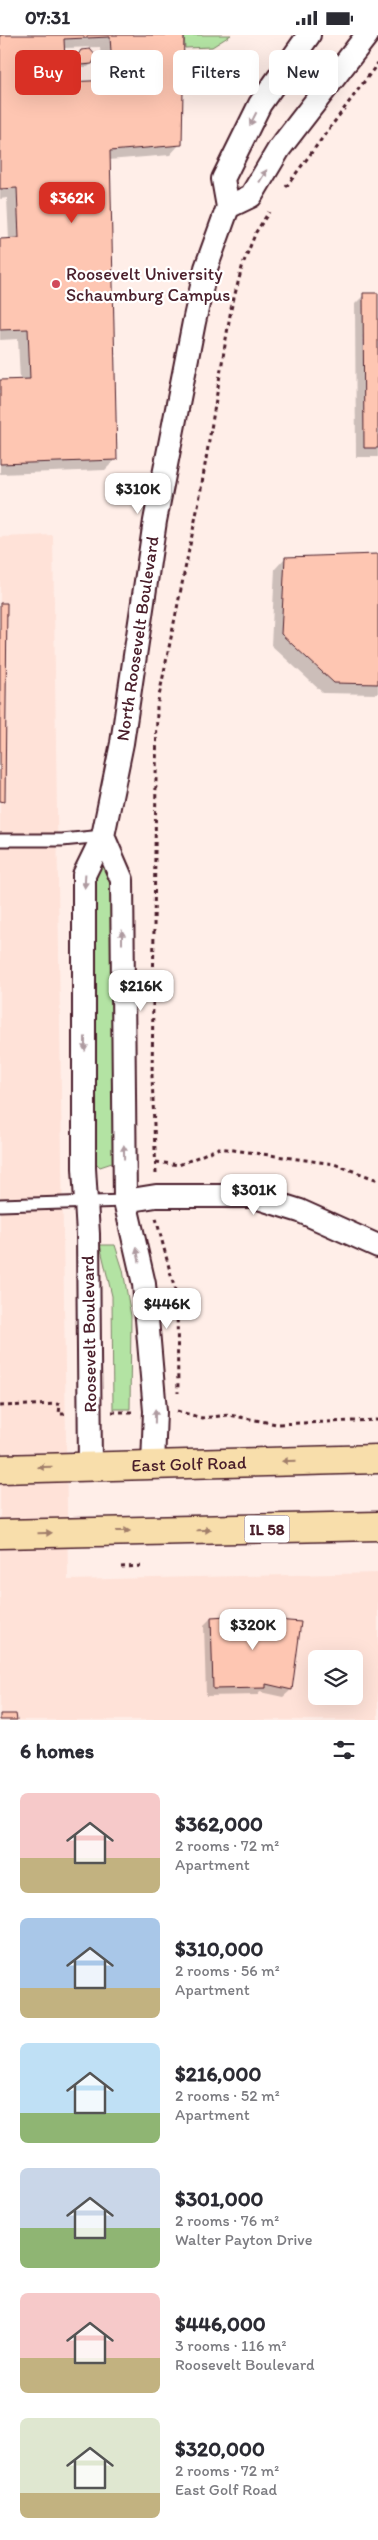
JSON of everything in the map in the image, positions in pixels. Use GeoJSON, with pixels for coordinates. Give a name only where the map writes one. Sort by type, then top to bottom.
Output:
{"type":"FeatureCollection","features":[{"type":"Feature","properties":{"kind":"main road","name":"East Golf Road"},"geometry":{"type":"LineString","coordinates":[[0,1469],[378,1459]]}},
{"type":"Feature","properties":{"kind":"main road","name":"IL 58"},"geometry":{"type":"LineString","coordinates":[[0,1534],[378,1526]]}},
{"type":"Feature","properties":{"kind":"street","name":"North Roosevelt Boulevard"},"geometry":{"type":"LineString","coordinates":[[86,1203],[84,1167],[84,875],[102,836],[122,743],[155,521],[194,322],[206,268],[228,207],[223,179],[260,104],[309,35]]}},
{"type":"Feature","properties":{"kind":"street"},"geometry":{"type":"LineString","coordinates":[[228,207],[251,196],[279,149],[367,35]]}},
{"type":"Feature","properties":{"kind":"street"},"geometry":{"type":"LineString","coordinates":[[102,836],[122,880],[125,1201],[144,1284],[155,1411],[153,1465]]}},
{"type":"Feature","properties":{"kind":"street"},"geometry":{"type":"LineString","coordinates":[[125,1201],[156,1196],[252,1197],[300,1211],[378,1246]]}},
{"type":"Feature","properties":{"kind":"street","name":"Roosevelt Boulevard"},"geometry":{"type":"LineString","coordinates":[[86,1203],[90,1466]]}},
{"type":"Feature","properties":{"kind":"lane"},"geometry":{"type":"LineString","coordinates":[[0,841],[62,840],[102,836]]}},
{"type":"Feature","properties":{"kind":"lane"},"geometry":{"type":"LineString","coordinates":[[0,1205],[125,1201]]}},
{"type":"Feature","properties":{"kind":"path"},"geometry":{"type":"LineString","coordinates":[[282,193],[378,63]]}},
{"type":"Feature","properties":{"kind":"path"},"geometry":{"type":"LineString","coordinates":[[272,208],[256,231],[246,256],[231,309],[198,501],[157,706],[152,1076],[156,1162],[179,1165],[219,1148],[334,1164],[378,1180]]}},
{"type":"Feature","properties":{"kind":"path"},"geometry":{"type":"LineString","coordinates":[[0,1406],[60,1404],[59,1414],[68,1413]]}},
{"type":"Feature","properties":{"kind":"path"},"geometry":{"type":"LineString","coordinates":[[176,1410],[202,1419],[229,1415],[276,1423],[378,1420]]}},
{"type":"Feature","properties":{"kind":"path"},"geometry":{"type":"LineString","coordinates":[[111,1412],[129,1412]]}},
{"type":"Feature","properties":{"kind":"path"},"geometry":{"type":"LineString","coordinates":[[121,1567],[145,1566]]}},
{"type":"Feature","properties":{"kind":"shaded area"},"geometry":{"type":"Polygon","coordinates":[[[53,535],[68,1580],[378,1573],[378,1720],[0,1720],[0,537],[53,535]]]}},
{"type":"Feature","properties":{"kind":"green space"},"geometry":{"type":"Polygon","coordinates":[[[184,35],[231,35],[212,47],[185,48],[184,35]]]}},
{"type":"Feature","properties":{"kind":"green space"},"geometry":{"type":"Polygon","coordinates":[[[99,863],[103,863],[110,877],[112,888],[113,1159],[112,1163],[100,1167],[93,1160],[93,903],[96,870],[99,863]]]}},
{"type":"Feature","properties":{"kind":"green space"},"geometry":{"type":"Polygon","coordinates":[[[100,1245],[115,1245],[123,1270],[131,1316],[130,1409],[113,1409],[112,1296],[100,1245]]]}},
{"type":"Feature","properties":{"kind":"building","name":"Roosevelt University Schaumburg Campus"},"geometry":{"type":"Polygon","coordinates":[[[0,35],[184,35],[184,50],[173,50],[173,95],[183,95],[182,145],[110,151],[117,460],[0,464],[0,380],[30,379],[28,329],[0,330],[0,239],[19,238],[17,188],[0,189],[0,35]],[[110,37],[64,39],[65,50],[15,50],[15,95],[81,95],[81,81],[91,81],[91,95],[163,95],[163,50],[111,50],[110,37]]]}},
{"type":"Feature","properties":{"kind":"building"},"geometry":{"type":"Polygon","coordinates":[[[81,50],[91,50],[91,64],[81,64],[81,50]]]}},
{"type":"Feature","properties":{"kind":"building"},"geometry":{"type":"Polygon","coordinates":[[[363,293],[378,293],[378,448],[364,448],[363,293]]]}},
{"type":"Feature","properties":{"kind":"building"},"geometry":{"type":"Polygon","coordinates":[[[378,554],[378,684],[334,683],[281,634],[285,557],[378,554]]]}},
{"type":"Feature","properties":{"kind":"building"},"geometry":{"type":"Polygon","coordinates":[[[0,603],[7,603],[5,802],[0,801],[0,603]]]}},
{"type":"Feature","properties":{"kind":"building"},"geometry":{"type":"Polygon","coordinates":[[[227,1613],[264,1613],[264,1619],[301,1622],[292,1690],[266,1684],[266,1688],[213,1689],[211,1617],[227,1616],[227,1613]]]}},
{"type":"Feature","properties":{"kind":"building"},"geometry":{"type":"Polygon","coordinates":[[[0,1714],[16,1714],[17,1720],[0,1720],[0,1714]]]}},
{"type":"Feature","properties":{"kind":"place","name":"Roosevelt University Schaumburg Campus"},"geometry":{"type":"Point","coordinates":[56,284]}}]}
